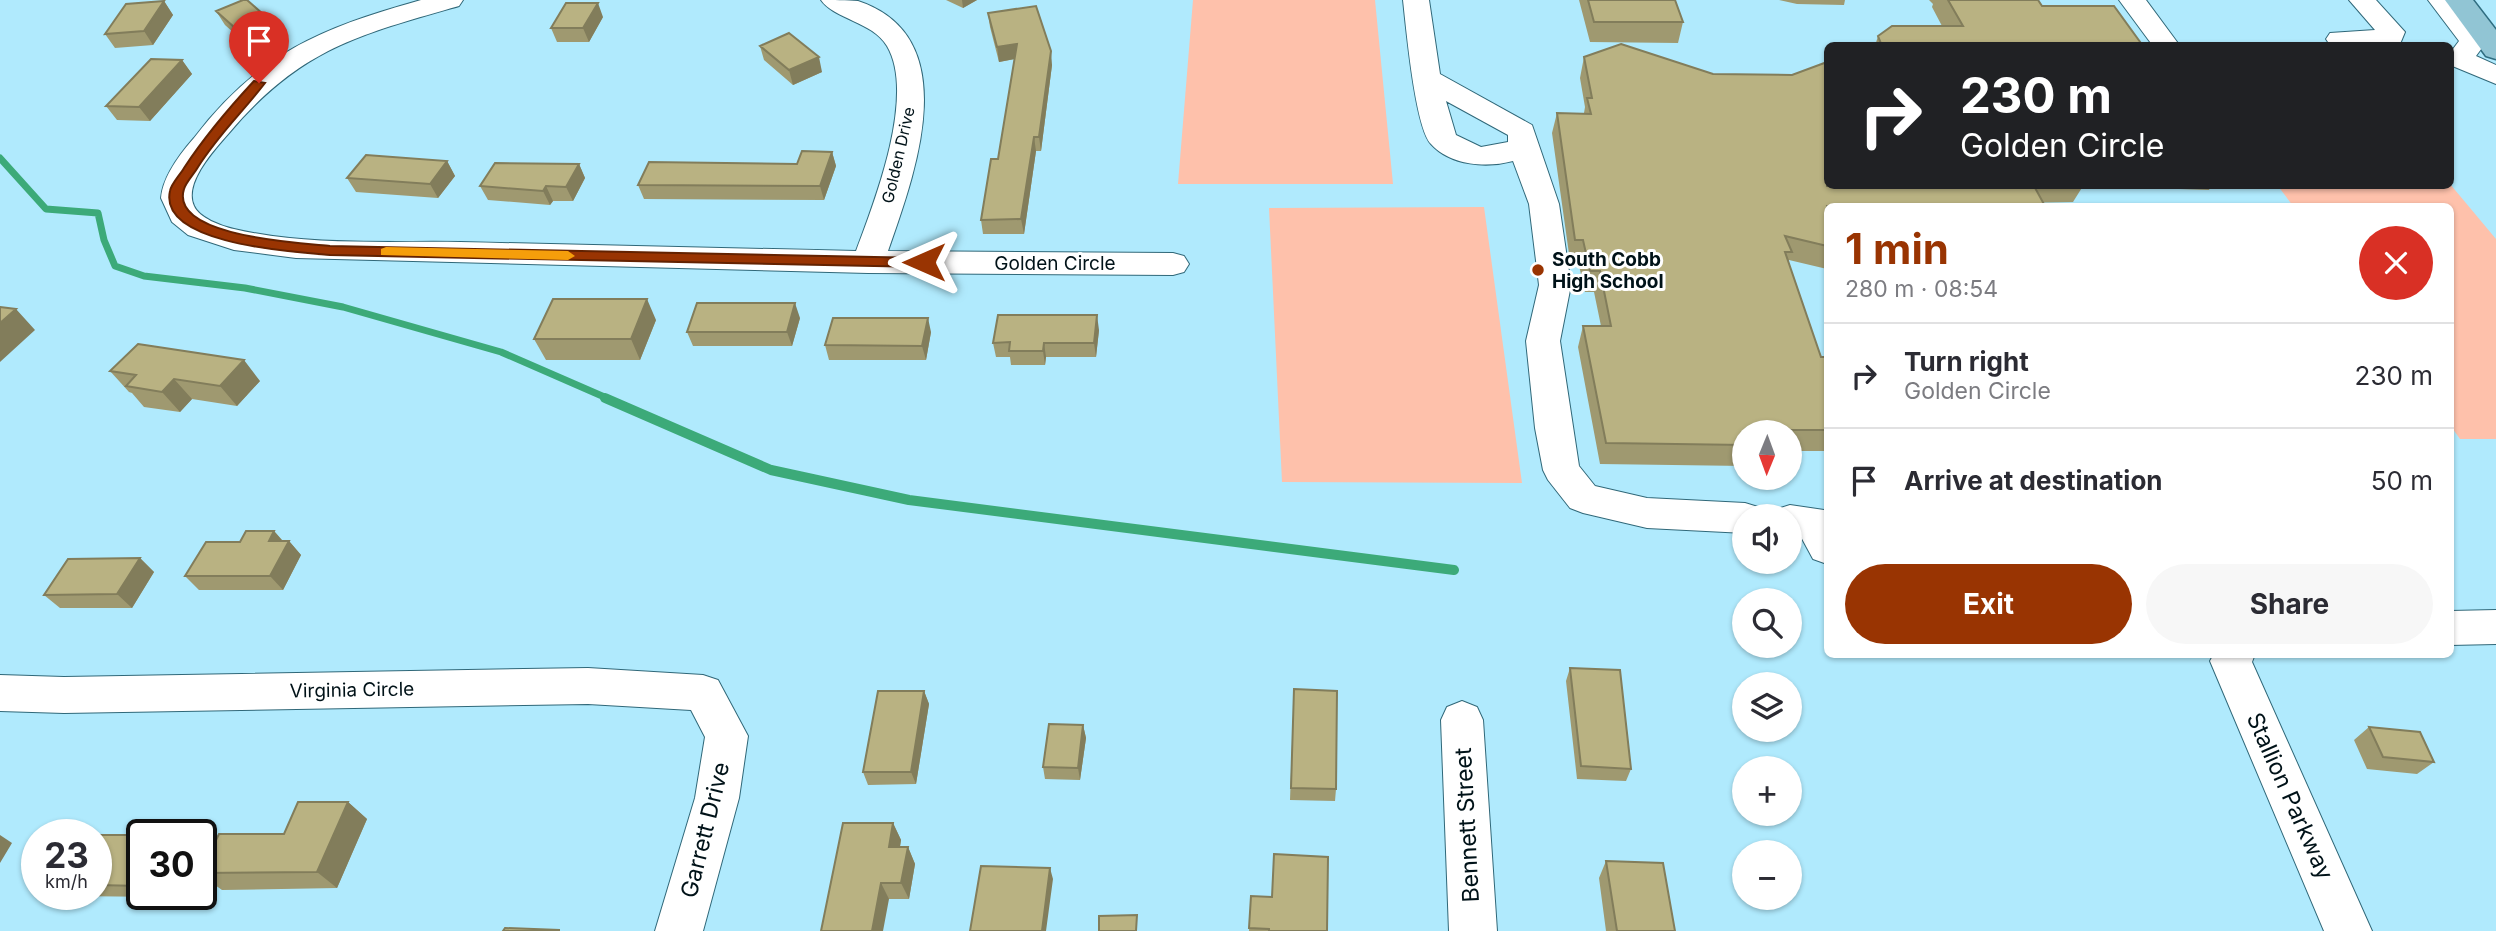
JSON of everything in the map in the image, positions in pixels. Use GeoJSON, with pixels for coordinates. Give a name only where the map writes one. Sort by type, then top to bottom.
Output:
{"type":"FeatureCollection","features":[{"type":"Feature","properties":{"kind":"main road"},"geometry":{"type":"LineString","coordinates":[[2459,0],[2496,50]]}},
{"type":"Feature","properties":{"kind":"street","name":"Golden Circle"},"geometry":{"type":"LineString","coordinates":[[450,0],[347,31],[298,54],[273,71],[227,116],[187,171],[176,190],[178,207],[187,219],[201,228],[244,240],[330,250],[868,262],[1173,264]]}},
{"type":"Feature","properties":{"kind":"street","name":"Golden Drive"},"geometry":{"type":"LineString","coordinates":[[834,0],[887,30],[900,45],[911,79],[909,120],[882,222],[868,262]]}},
{"type":"Feature","properties":{"kind":"street"},"geometry":{"type":"LineString","coordinates":[[1416,0],[1426,78],[1442,139],[1464,154],[1496,158],[1523,147]]}},
{"type":"Feature","properties":{"kind":"street"},"geometry":{"type":"LineString","coordinates":[[2132,0],[2164,42]]}},
{"type":"Feature","properties":{"kind":"street"},"geometry":{"type":"LineString","coordinates":[[2340,39],[2390,38],[2391,32],[2362,0]]}},
{"type":"Feature","properties":{"kind":"street"},"geometry":{"type":"LineString","coordinates":[[2441,0],[2473,41],[2455,59],[2496,76]]}},
{"type":"Feature","properties":{"kind":"street"},"geometry":{"type":"LineString","coordinates":[[1426,78],[1522,131],[1523,147],[1544,204],[1555,285],[1543,341],[1553,428],[1561,470],[1583,498],[1647,513],[1732,517]]}},
{"type":"Feature","properties":{"kind":"street"},"geometry":{"type":"LineString","coordinates":[[1802,521],[1811,521],[1824,543]]}},
{"type":"Feature","properties":{"kind":"street"},"geometry":{"type":"LineString","coordinates":[[2454,628],[2496,627]]}},
{"type":"Feature","properties":{"kind":"street","name":"Stallion Parkway"},"geometry":{"type":"LineString","coordinates":[[2233,658],[2348,931]]}},
{"type":"Feature","properties":{"kind":"street","name":"Virginia Circle"},"geometry":{"type":"LineString","coordinates":[[0,693],[64,695],[588,686],[703,693]]}},
{"type":"Feature","properties":{"kind":"street","name":"Garrett Drive"},"geometry":{"type":"LineString","coordinates":[[679,931],[718,798],[727,736],[703,693]]}},
{"type":"Feature","properties":{"kind":"street","name":"Bennett Street"},"geometry":{"type":"LineString","coordinates":[[1462,720],[1473,931]]}},
{"type":"Feature","properties":{"kind":"shaded area"},"geometry":{"type":"Polygon","coordinates":[[[1193,0],[1375,0],[1393,184],[1178,184],[1193,0]]]}},
{"type":"Feature","properties":{"kind":"shaded area"},"geometry":{"type":"Polygon","coordinates":[[[2280,189],[2454,189],[2496,239],[2496,439],[2460,439],[2454,431],[2454,203],[2291,203],[2280,189]]]}},
{"type":"Feature","properties":{"kind":"shaded area"},"geometry":{"type":"Polygon","coordinates":[[[1484,207],[1522,483],[1282,482],[1269,208],[1484,207]]]}},
{"type":"Feature","properties":{"kind":"building"},"geometry":{"type":"Polygon","coordinates":[[[247,0],[264,15],[234,27],[216,11],[247,0]]]}},
{"type":"Feature","properties":{"kind":"building"},"geometry":{"type":"Polygon","coordinates":[[[1588,0],[1675,0],[1683,22],[1594,22],[1588,0]]]}},
{"type":"Feature","properties":{"kind":"building"},"geometry":{"type":"Polygon","coordinates":[[[1948,0],[2038,0],[2042,6],[2114,6],[2140,42],[1880,42],[1878,36],[1892,26],[1963,26],[1948,0]]]}},
{"type":"Feature","properties":{"kind":"building"},"geometry":{"type":"Polygon","coordinates":[[[164,1],[144,31],[105,34],[126,4],[164,1]]]}},
{"type":"Feature","properties":{"kind":"building"},"geometry":{"type":"Polygon","coordinates":[[[566,3],[598,3],[583,28],[551,28],[566,3]]]}},
{"type":"Feature","properties":{"kind":"building"},"geometry":{"type":"Polygon","coordinates":[[[1036,6],[1051,51],[1039,137],[1034,137],[1021,219],[981,220],[991,159],[998,159],[1017,44],[997,47],[988,13],[1036,6]]]}},
{"type":"Feature","properties":{"kind":"building"},"geometry":{"type":"Polygon","coordinates":[[[789,33],[819,57],[789,70],[760,46],[789,33]]]}},
{"type":"Feature","properties":{"kind":"building"},"geometry":{"type":"Polygon","coordinates":[[[1621,44],[1713,74],[1792,75],[1824,63],[1824,189],[2036,189],[2043,203],[1824,203],[1824,245],[1785,236],[1792,252],[1785,252],[1821,357],[1824,357],[1824,430],[1802,430],[1802,420],[1732,420],[1732,445],[1606,443],[1583,326],[1611,326],[1600,271],[1590,271],[1583,240],[1575,240],[1557,113],[1591,114],[1587,98],[1592,98],[1584,57],[1621,44]]]}},
{"type":"Feature","properties":{"kind":"building"},"geometry":{"type":"Polygon","coordinates":[[[151,59],[182,60],[139,107],[106,106],[151,59]]]}},
{"type":"Feature","properties":{"kind":"building"},"geometry":{"type":"Polygon","coordinates":[[[802,151],[832,152],[820,186],[638,185],[649,162],[797,164],[802,151]]]}},
{"type":"Feature","properties":{"kind":"building"},"geometry":{"type":"Polygon","coordinates":[[[366,155],[447,161],[430,184],[347,178],[366,155]]]}},
{"type":"Feature","properties":{"kind":"building"},"geometry":{"type":"Polygon","coordinates":[[[495,163],[579,164],[566,187],[546,186],[543,191],[480,186],[495,163]]]}},
{"type":"Feature","properties":{"kind":"building"},"geometry":{"type":"Polygon","coordinates":[[[553,299],[647,299],[631,339],[534,339],[553,299]]]}},
{"type":"Feature","properties":{"kind":"building"},"geometry":{"type":"Polygon","coordinates":[[[697,303],[795,303],[787,332],[687,332],[697,303]]]}},
{"type":"Feature","properties":{"kind":"building"},"geometry":{"type":"Polygon","coordinates":[[[0,307],[16,309],[0,323],[0,307]]]}},
{"type":"Feature","properties":{"kind":"building"},"geometry":{"type":"Polygon","coordinates":[[[998,315],[1097,315],[1094,343],[1044,343],[1043,351],[1009,351],[1010,342],[993,343],[998,315]]]}},
{"type":"Feature","properties":{"kind":"building"},"geometry":{"type":"Polygon","coordinates":[[[833,318],[928,318],[922,346],[825,345],[833,318]]]}},
{"type":"Feature","properties":{"kind":"building"},"geometry":{"type":"Polygon","coordinates":[[[138,344],[244,360],[220,386],[174,379],[162,392],[126,386],[136,375],[110,371],[138,344]]]}},
{"type":"Feature","properties":{"kind":"building"},"geometry":{"type":"Polygon","coordinates":[[[246,531],[274,531],[269,541],[289,541],[270,576],[185,576],[206,542],[240,542],[246,531]]]}},
{"type":"Feature","properties":{"kind":"building"},"geometry":{"type":"Polygon","coordinates":[[[140,558],[117,594],[44,595],[68,559],[140,558]]]}},
{"type":"Feature","properties":{"kind":"building"},"geometry":{"type":"Polygon","coordinates":[[[1570,668],[1620,670],[1631,769],[1581,766],[1570,668]]]}},
{"type":"Feature","properties":{"kind":"building"},"geometry":{"type":"Polygon","coordinates":[[[1294,689],[1337,691],[1336,789],[1291,788],[1294,689]]]}},
{"type":"Feature","properties":{"kind":"building"},"geometry":{"type":"Polygon","coordinates":[[[878,691],[924,691],[911,772],[863,772],[878,691]]]}},
{"type":"Feature","properties":{"kind":"building"},"geometry":{"type":"Polygon","coordinates":[[[1049,724],[1083,725],[1078,768],[1043,767],[1049,724]]]}},
{"type":"Feature","properties":{"kind":"building"},"geometry":{"type":"Polygon","coordinates":[[[2369,727],[2420,732],[2434,762],[2383,757],[2369,727]]]}},
{"type":"Feature","properties":{"kind":"building"},"geometry":{"type":"Polygon","coordinates":[[[298,802],[348,802],[317,872],[217,873],[219,834],[284,834],[298,802]]]}},
{"type":"Feature","properties":{"kind":"building"},"geometry":{"type":"Polygon","coordinates":[[[843,823],[893,823],[889,847],[908,847],[901,883],[881,883],[872,931],[821,931],[843,823]]]}},
{"type":"Feature","properties":{"kind":"building"},"geometry":{"type":"Polygon","coordinates":[[[112,835],[126,835],[126,886],[112,885],[112,835]]]}},
{"type":"Feature","properties":{"kind":"building"},"geometry":{"type":"Polygon","coordinates":[[[1274,854],[1328,857],[1327,931],[1269,931],[1249,928],[1251,896],[1272,897],[1274,854]]]}},
{"type":"Feature","properties":{"kind":"building"},"geometry":{"type":"Polygon","coordinates":[[[1606,861],[1663,863],[1675,931],[1617,931],[1606,861]]]}},
{"type":"Feature","properties":{"kind":"building"},"geometry":{"type":"Polygon","coordinates":[[[981,866],[1050,868],[1042,931],[970,931],[981,866]]]}},
{"type":"Feature","properties":{"kind":"building"},"geometry":{"type":"Polygon","coordinates":[[[1137,915],[1136,931],[1099,931],[1099,916],[1137,915]]]}},
{"type":"Feature","properties":{"kind":"building"},"geometry":{"type":"Polygon","coordinates":[[[505,928],[559,930],[559,931],[503,931],[505,928]]]}},
{"type":"Feature","properties":{"kind":"waterway"},"geometry":{"type":"LineString","coordinates":[[0,158],[46,209],[98,213],[104,240],[115,266],[144,276],[245,288],[343,307],[501,352],[609,399]]}},
{"type":"Feature","properties":{"kind":"waterway"},"geometry":{"type":"LineString","coordinates":[[605,398],[771,470],[909,500],[1454,570]]}},
{"type":"Feature","properties":{"kind":"slow traffic"},"geometry":{"type":"LineString","coordinates":[[386,252],[568,256]]}},
{"type":"Feature","properties":{"kind":"place","name":"South Cobb High School"},"geometry":{"type":"Point","coordinates":[1538,270]}},
{"type":"Feature","properties":{"kind":"route"},"geometry":{"type":"LineString","coordinates":[[259,83],[213,133],[176,190],[178,207],[187,219],[220,235],[282,246],[330,250],[924,262]]}}]}
